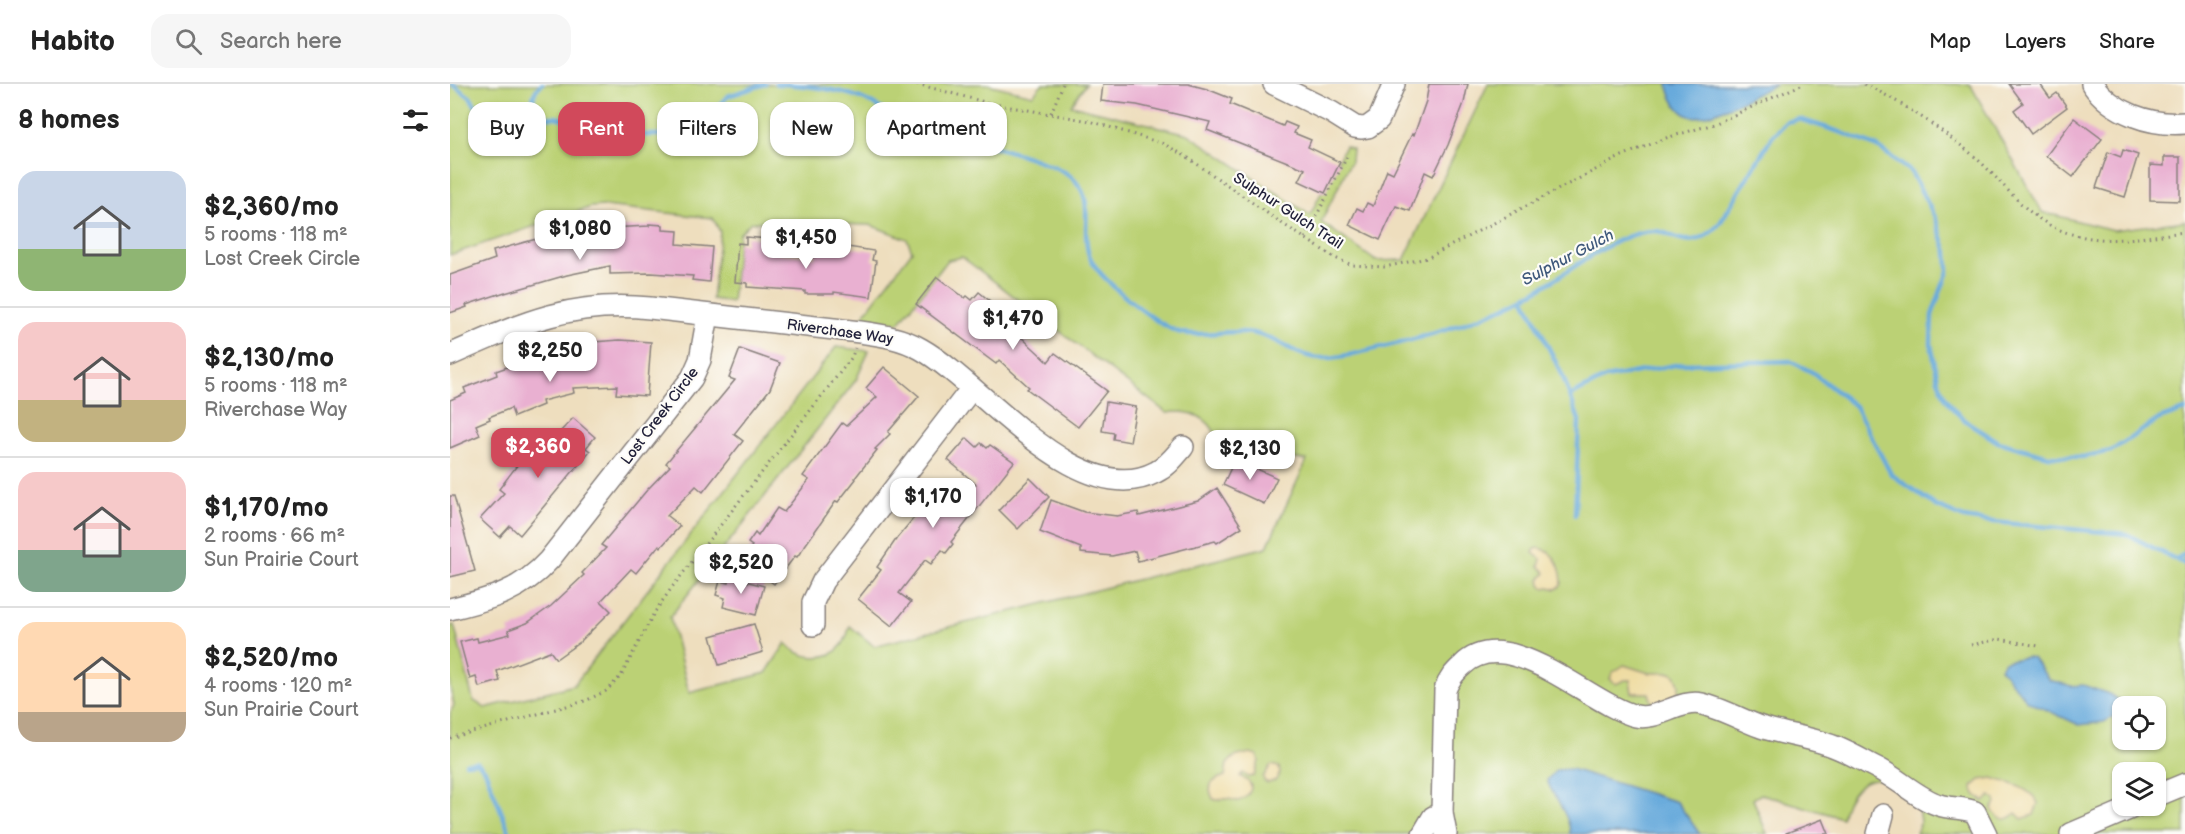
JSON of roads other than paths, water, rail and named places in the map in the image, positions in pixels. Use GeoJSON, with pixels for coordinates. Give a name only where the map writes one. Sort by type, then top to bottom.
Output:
{"type":"FeatureCollection","features":[{"type":"Feature","properties":{"kind":"street"},"geometry":{"type":"LineString","coordinates":[[1274,84],[1331,112],[1355,127],[1368,127],[1376,122],[1394,84]]}},
{"type":"Feature","properties":{"kind":"street"},"geometry":{"type":"LineString","coordinates":[[2092,84],[2102,96],[2130,114],[2158,123],[2185,123]]}},
{"type":"Feature","properties":{"kind":"street","name":"Riverchase Way"},"geometry":{"type":"LineString","coordinates":[[450,355],[522,323],[548,315],[582,309],[636,306],[891,337],[923,350],[1065,462],[1099,478],[1127,481],[1147,476],[1166,466],[1183,447]]}},
{"type":"Feature","properties":{"kind":"street","name":"Lost Creek Circle"},"geometry":{"type":"LineString","coordinates":[[450,609],[513,589],[530,578],[549,560],[692,378],[700,360],[708,315]]}},
{"type":"Feature","properties":{"kind":"street"},"geometry":{"type":"LineString","coordinates":[[813,625],[813,602],[823,580],[972,388]]}},
{"type":"Feature","properties":{"kind":"street"},"geometry":{"type":"LineString","coordinates":[[1446,834],[1442,813],[1445,690],[1452,675],[1467,660],[1486,652],[1516,656],[1545,668],[1567,679],[1595,698],[1634,716],[1643,717],[1689,704],[1701,704],[1761,726],[1828,744],[1892,776],[1932,802],[1941,806],[1975,812],[1986,834]]}},
{"type":"Feature","properties":{"kind":"street"},"geometry":{"type":"LineString","coordinates":[[2166,792],[2185,784]]}},
{"type":"Feature","properties":{"kind":"street"},"geometry":{"type":"LineString","coordinates":[[1423,834],[1433,816],[1442,813]]}},
{"type":"Feature","properties":{"kind":"street"},"geometry":{"type":"LineString","coordinates":[[2071,834],[2113,816]]}},
{"type":"Feature","properties":{"kind":"water"},"geometry":{"type":"Polygon","coordinates":[[[1668,84],[1776,84],[1724,109],[1692,117],[1678,108],[1670,95],[1668,84]]]}},
{"type":"Feature","properties":{"kind":"water"},"geometry":{"type":"Polygon","coordinates":[[[2033,658],[2049,680],[2071,686],[2083,685],[2109,694],[2112,696],[2112,718],[2104,722],[2079,725],[2027,701],[2000,668],[2004,661],[2033,658]]]}},
{"type":"Feature","properties":{"kind":"water"},"geometry":{"type":"Polygon","coordinates":[[[1571,769],[1677,802],[1700,834],[1570,834],[1567,820],[1547,780],[1556,770],[1571,769]]]}},
{"type":"Feature","properties":{"kind":"waterway","name":"Sulphur Gulch"},"geometry":{"type":"LineString","coordinates":[[452,84],[470,97],[482,116],[491,122],[506,124],[529,118],[555,117],[631,135],[678,135],[697,128],[711,120],[718,106],[728,96],[765,84]]}},
{"type":"Feature","properties":{"kind":"waterway"},"geometry":{"type":"LineString","coordinates":[[533,102],[534,95],[542,84]]}},
{"type":"Feature","properties":{"kind":"waterway","name":"Sulphur Gulch"},"geometry":{"type":"LineString","coordinates":[[776,84],[818,87],[848,94],[912,124],[1004,149],[1061,170],[1069,175],[1082,191],[1086,208],[1087,246],[1094,264],[1103,276],[1142,310],[1164,325],[1182,333],[1253,333],[1270,338],[1302,354],[1320,358],[1340,357],[1394,344],[1477,319],[1516,302],[1602,249],[1638,233],[1656,231],[1684,240],[1701,238],[1720,223],[1772,137],[1786,122],[1799,119],[1878,147],[1911,172],[1935,217],[1947,252],[1948,271],[1932,315],[1931,344],[1938,380],[1945,397],[1966,421],[1998,442],[2049,456],[2082,457],[2111,451],[2159,419],[2185,410]]}},
{"type":"Feature","properties":{"kind":"waterway"},"geometry":{"type":"LineString","coordinates":[[1524,297],[1563,377],[1579,420],[1575,515]]}},
{"type":"Feature","properties":{"kind":"waterway"},"geometry":{"type":"LineString","coordinates":[[1570,396],[1605,378],[1681,364],[1790,361],[1812,372],[1855,406],[1891,474],[1936,506],[1964,518],[1983,521],[2126,534],[2185,564]]}},
{"type":"Feature","properties":{"kind":"waterway"},"geometry":{"type":"LineString","coordinates":[[2176,559],[2185,554]]}},
{"type":"Feature","properties":{"kind":"waterway"},"geometry":{"type":"LineString","coordinates":[[466,763],[477,762],[485,770],[510,834]]}}]}
